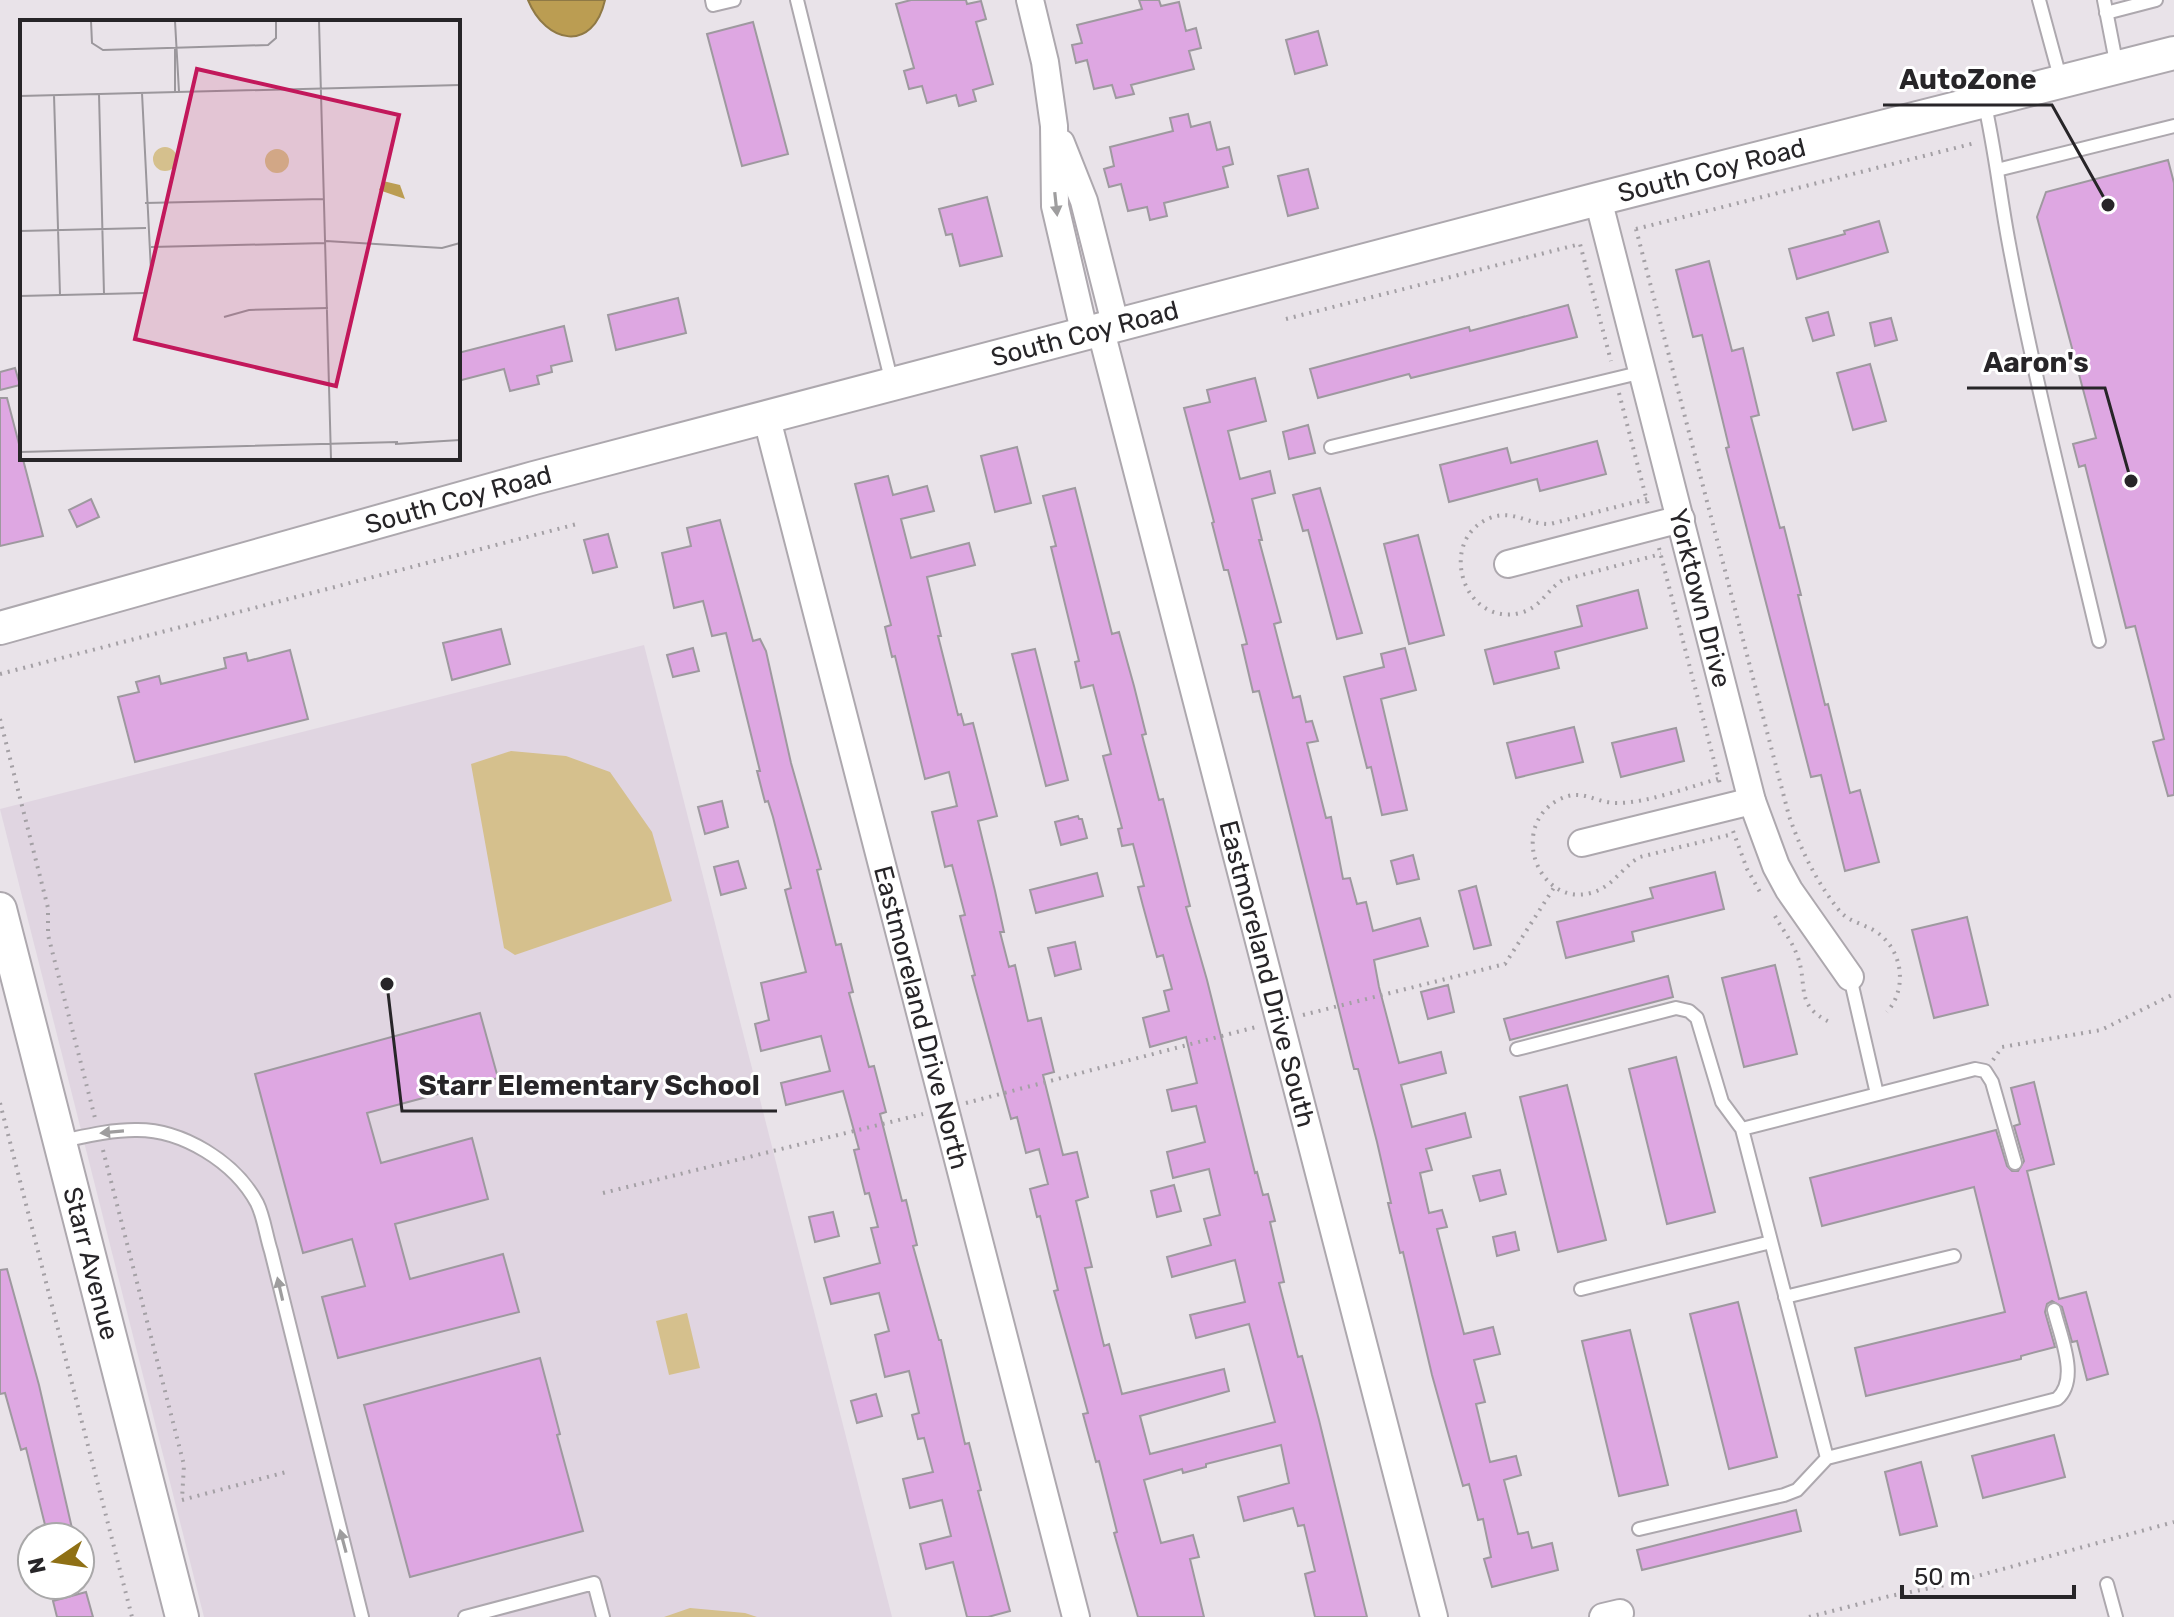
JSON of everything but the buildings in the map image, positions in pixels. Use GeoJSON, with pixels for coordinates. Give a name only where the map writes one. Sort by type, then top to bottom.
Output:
{"type":"FeatureCollection","features":[{"type":"Feature","properties":{"kind":"street","name":"Eastmoreland Drive South"},"geometry":{"type":"LineString","coordinates":[[1033,2],[1054,126],[1055,206],[1101,331],[1434,1617]]}},
{"type":"Feature","properties":{"kind":"street","name":"South Coy Road"},"geometry":{"type":"LineString","coordinates":[[0,628],[534,478],[1598,199],[2174,53]]}},
{"type":"Feature","properties":{"kind":"street","name":"Yorktown Drive"},"geometry":{"type":"LineString","coordinates":[[1598,199],[1752,801],[1776,866],[1789,890],[1850,977]]}},
{"type":"Feature","properties":{"kind":"street","name":"Eastmoreland Drive North"},"geometry":{"type":"LineString","coordinates":[[767,419],[1076,1617]]}},
{"type":"Feature","properties":{"kind":"street"},"geometry":{"type":"LineString","coordinates":[[1508,564],[1681,519]]}},
{"type":"Feature","properties":{"kind":"street"},"geometry":{"type":"LineString","coordinates":[[1582,843],[1752,801]]}},
{"type":"Feature","properties":{"kind":"street","name":"Starr Avenue"},"geometry":{"type":"LineString","coordinates":[[0,909],[182,1617]]}},
{"type":"Feature","properties":{"kind":"lane"},"geometry":{"type":"LineString","coordinates":[[712,0],[713,5],[734,0]]}},
{"type":"Feature","properties":{"kind":"lane"},"geometry":{"type":"LineString","coordinates":[[797,0],[893,386]]}},
{"type":"Feature","properties":{"kind":"lane"},"geometry":{"type":"LineString","coordinates":[[2039,0],[2061,81]]}},
{"type":"Feature","properties":{"kind":"lane"},"geometry":{"type":"LineString","coordinates":[[2117,67],[2105,6],[2156,0]]}},
{"type":"Feature","properties":{"kind":"lane"},"geometry":{"type":"LineString","coordinates":[[1983,100],[2014,270],[2099,641]]}},
{"type":"Feature","properties":{"kind":"lane"},"geometry":{"type":"LineString","coordinates":[[1997,170],[2174,126]]}},
{"type":"Feature","properties":{"kind":"lane"},"geometry":{"type":"LineString","coordinates":[[1331,447],[1643,372]]}},
{"type":"Feature","properties":{"kind":"lane"},"geometry":{"type":"LineString","coordinates":[[1850,977],[1877,1094]]}},
{"type":"Feature","properties":{"kind":"lane"},"geometry":{"type":"LineString","coordinates":[[1517,1049],[1676,1008],[1689,1011],[1697,1018],[1722,1102],[1742,1129],[1827,1458]]}},
{"type":"Feature","properties":{"kind":"lane"},"geometry":{"type":"LineString","coordinates":[[1742,1129],[1975,1069],[1985,1071],[1992,1082],[2015,1163]]}},
{"type":"Feature","properties":{"kind":"lane"},"geometry":{"type":"LineString","coordinates":[[60,1142],[99,1133],[138,1129],[167,1135],[202,1149],[231,1170],[257,1204],[362,1617]]}},
{"type":"Feature","properties":{"kind":"lane"},"geometry":{"type":"LineString","coordinates":[[1581,1289],[1771,1242]]}},
{"type":"Feature","properties":{"kind":"lane"},"geometry":{"type":"LineString","coordinates":[[1785,1297],[1954,1256]]}},
{"type":"Feature","properties":{"kind":"lane"},"geometry":{"type":"LineString","coordinates":[[1639,1529],[1784,1495],[1797,1490],[1827,1458],[2057,1399],[2066,1391],[2069,1375],[2054,1310]]}},
{"type":"Feature","properties":{"kind":"lane"},"geometry":{"type":"LineString","coordinates":[[465,1617],[594,1583],[603,1617]]}},
{"type":"Feature","properties":{"kind":"lane"},"geometry":{"type":"LineString","coordinates":[[2107,1584],[2116,1617]]}},
{"type":"Feature","properties":{"kind":"path"},"geometry":{"type":"LineString","coordinates":[[1608,236],[1975,143]]}},
{"type":"Feature","properties":{"kind":"path"},"geometry":{"type":"LineString","coordinates":[[1636,229],[1789,816],[1817,878],[1840,912],[1880,935],[1894,954],[1900,972],[1900,990],[1887,1012]]}},
{"type":"Feature","properties":{"kind":"path"},"geometry":{"type":"LineString","coordinates":[[1286,319],[1580,244],[1718,779]]}},
{"type":"Feature","properties":{"kind":"path"},"geometry":{"type":"LineString","coordinates":[[0,674],[577,524]]}},
{"type":"Feature","properties":{"kind":"path"},"geometry":{"type":"LineString","coordinates":[[0,719],[48,908],[48,935],[184,1465],[182,1500],[290,1471]]}},
{"type":"Feature","properties":{"kind":"path"},"geometry":{"type":"LineString","coordinates":[[603,1193],[1505,964],[1555,886]]}},
{"type":"Feature","properties":{"kind":"path"},"geometry":{"type":"LineString","coordinates":[[1985,1071],[2002,1047],[2101,1030],[2174,994]]}},
{"type":"Feature","properties":{"kind":"path"},"geometry":{"type":"LineString","coordinates":[[0,1103],[132,1617]]}},
{"type":"Feature","properties":{"kind":"path"},"geometry":{"type":"LineString","coordinates":[[1809,1617],[1941,1586],[2174,1522]]}},
{"type":"Feature","properties":{"kind":"shaded area"},"geometry":{"type":"Polygon","coordinates":[[[528,0],[605,0],[599,17],[590,29],[580,35],[569,36],[546,26],[528,0]]]}},
{"type":"Feature","properties":{"kind":"shaded area"},"geometry":{"type":"Polygon","coordinates":[[[644,645],[892,1617],[204,1617],[0,809],[644,645]]]}},
{"type":"Feature","properties":{"kind":"shaded area"},"geometry":{"type":"Polygon","coordinates":[[[511,751],[566,756],[610,772],[652,832],[672,901],[515,955],[504,948],[471,764],[511,751]]]}},
{"type":"Feature","properties":{"kind":"shaded area"},"geometry":{"type":"Polygon","coordinates":[[[687,1313],[700,1368],[669,1375],[656,1321],[687,1313]]]}},
{"type":"Feature","properties":{"kind":"shaded area"},"geometry":{"type":"Polygon","coordinates":[[[690,1608],[745,1613],[757,1617],[664,1617],[690,1608]]]}},
{"type":"Feature","properties":{"kind":"place","name":"AutoZone"},"geometry":{"type":"Point","coordinates":[2108,205]}},
{"type":"Feature","properties":{"kind":"place","name":"Aaron's"},"geometry":{"type":"Point","coordinates":[2131,481]}},
{"type":"Feature","properties":{"kind":"place","name":"Starr Elementary School"},"geometry":{"type":"Point","coordinates":[387,984]}}]}
